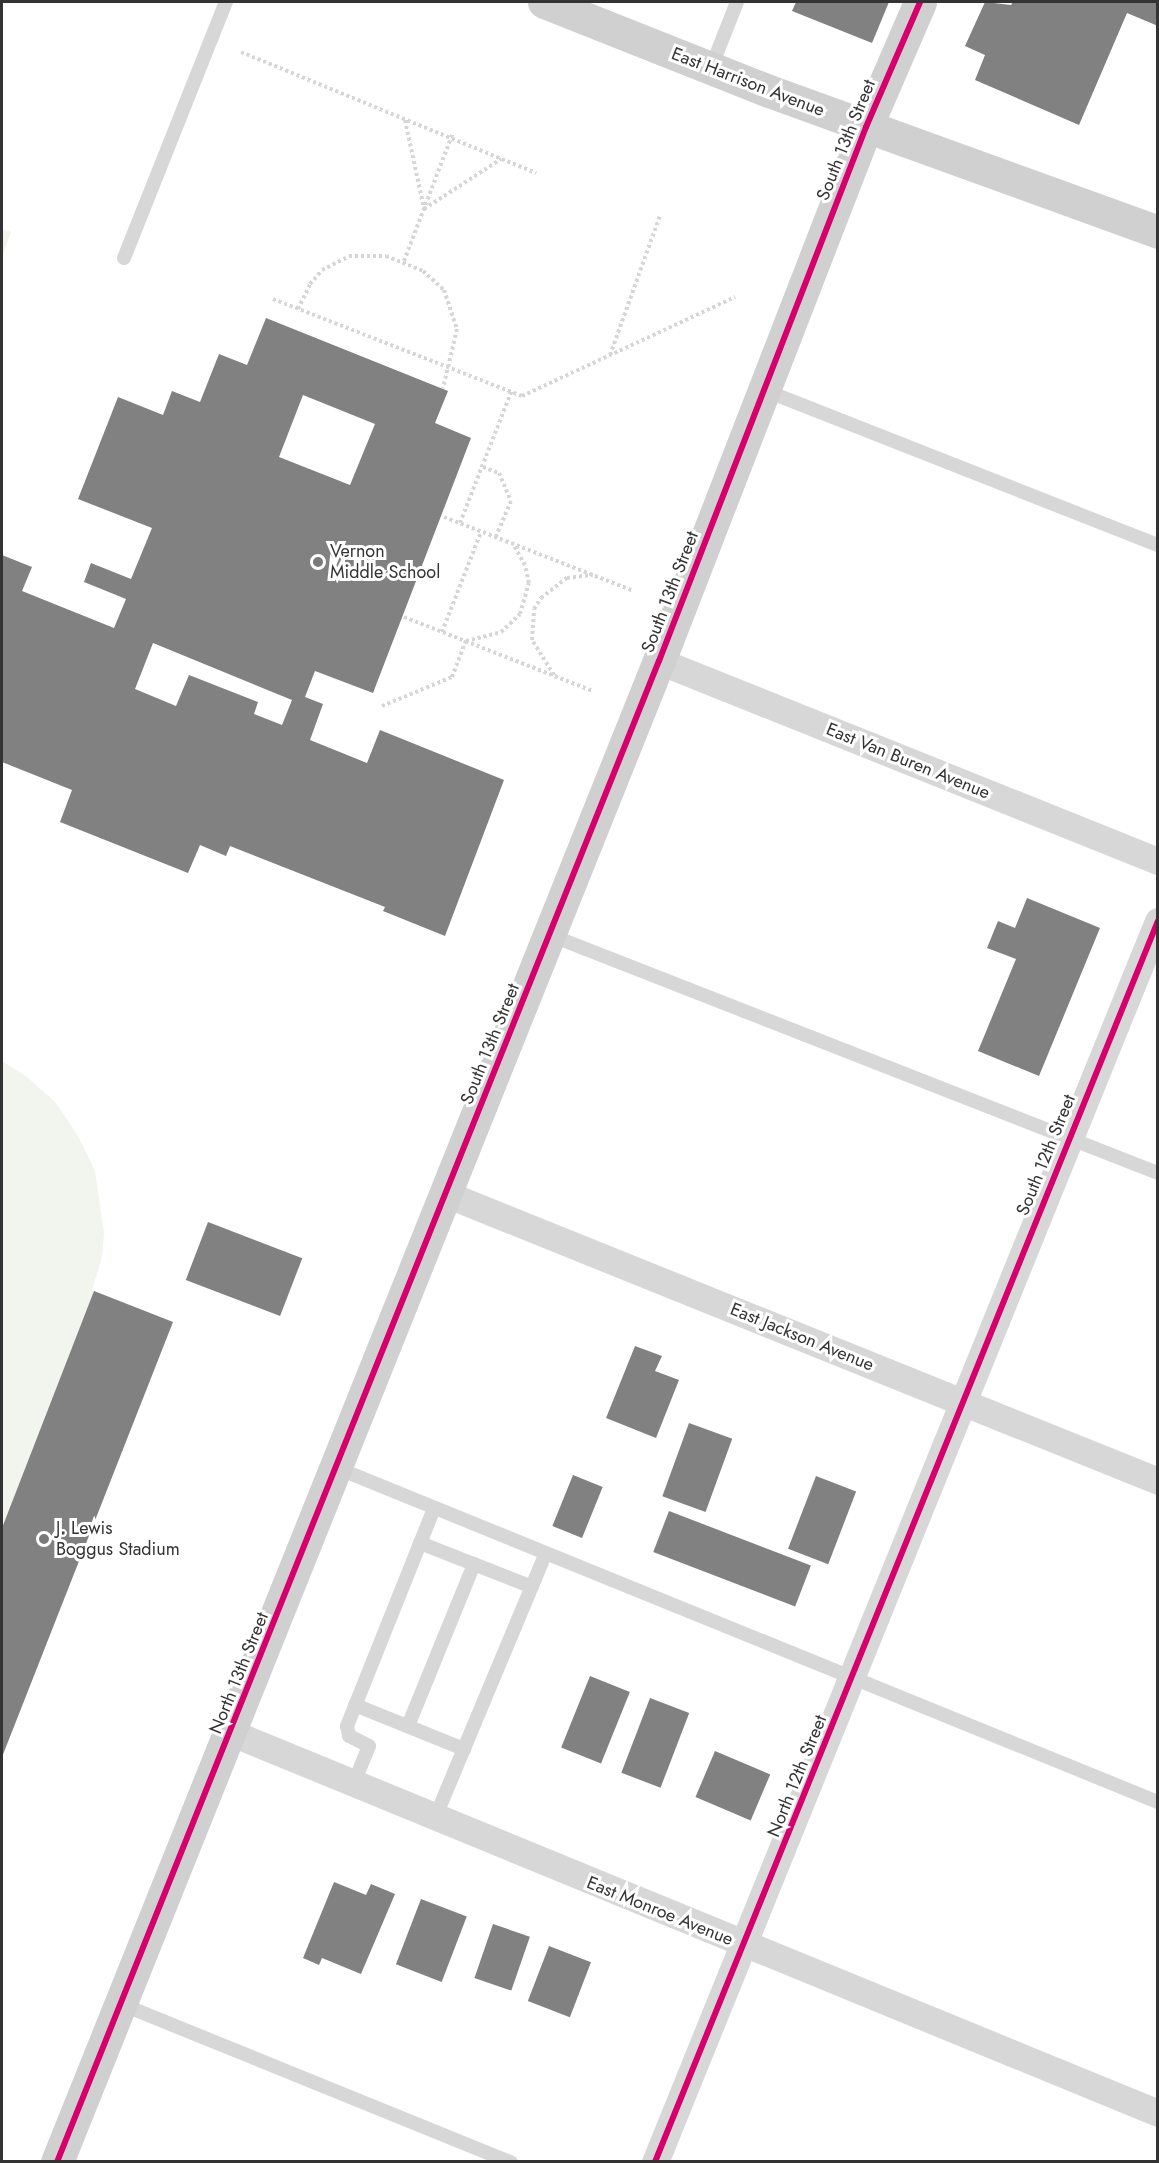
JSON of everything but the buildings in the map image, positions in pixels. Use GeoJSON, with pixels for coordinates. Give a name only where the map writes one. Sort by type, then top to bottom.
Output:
{"type":"FeatureCollection","features":[{"type":"Feature","properties":{"kind":"street","name":"East Harrison Avenue"},"geometry":{"type":"LineString","coordinates":[[544,2],[867,127],[1158,232]]}},
{"type":"Feature","properties":{"kind":"street","name":"South 13th Street"},"geometry":{"type":"LineString","coordinates":[[446,1194],[659,661],[867,127],[920,2]]}},
{"type":"Feature","properties":{"kind":"street","name":"East Van Buren Avenue"},"geometry":{"type":"LineString","coordinates":[[659,661],[1158,861]]}},
{"type":"Feature","properties":{"kind":"street","name":"South 12th Street"},"geometry":{"type":"LineString","coordinates":[[963,1401],[1158,921]]}},
{"type":"Feature","properties":{"kind":"street","name":"East Jackson Avenue"},"geometry":{"type":"LineString","coordinates":[[446,1194],[963,1401],[1155,1473]]}},
{"type":"Feature","properties":{"kind":"street","name":"North 13th Street"},"geometry":{"type":"LineString","coordinates":[[57,2162],[232,1733],[446,1194]]}},
{"type":"Feature","properties":{"kind":"street","name":"North 12th Street"},"geometry":{"type":"LineString","coordinates":[[655,2162],[745,1946],[963,1401]]}},
{"type":"Feature","properties":{"kind":"street","name":"East Monroe Avenue"},"geometry":{"type":"LineString","coordinates":[[232,1733],[745,1946],[1158,2113]]}},
{"type":"Feature","properties":{"kind":"lane"},"geometry":{"type":"LineString","coordinates":[[124,258],[226,2]]}},
{"type":"Feature","properties":{"kind":"lane"},"geometry":{"type":"LineString","coordinates":[[711,68],[737,2]]}},
{"type":"Feature","properties":{"kind":"lane"},"geometry":{"type":"LineString","coordinates":[[764,390],[1158,545]]}},
{"type":"Feature","properties":{"kind":"lane"},"geometry":{"type":"LineString","coordinates":[[550,935],[1158,1173]]}},
{"type":"Feature","properties":{"kind":"lane"},"geometry":{"type":"LineString","coordinates":[[337,1468],[545,1555],[1158,1802]]}},
{"type":"Feature","properties":{"kind":"lane"},"geometry":{"type":"LineString","coordinates":[[354,1783],[369,1746],[349,1736],[347,1726],[434,1508]]}},
{"type":"Feature","properties":{"kind":"lane"},"geometry":{"type":"LineString","coordinates":[[420,1543],[532,1587]]}},
{"type":"Feature","properties":{"kind":"lane"},"geometry":{"type":"LineString","coordinates":[[435,1818],[545,1555]]}},
{"type":"Feature","properties":{"kind":"lane"},"geometry":{"type":"LineString","coordinates":[[408,1726],[474,1564]]}},
{"type":"Feature","properties":{"kind":"lane"},"geometry":{"type":"LineString","coordinates":[[355,1705],[464,1749]]}},
{"type":"Feature","properties":{"kind":"lane"},"geometry":{"type":"LineString","coordinates":[[121,2004],[511,2162]]}},
{"type":"Feature","properties":{"kind":"path"},"geometry":{"type":"LineString","coordinates":[[241,52],[452,136],[536,173]]}},
{"type":"Feature","properties":{"kind":"path"},"geometry":{"type":"LineString","coordinates":[[405,119],[424,210]]}},
{"type":"Feature","properties":{"kind":"path"},"geometry":{"type":"LineString","coordinates":[[404,261],[452,136]]}},
{"type":"Feature","properties":{"kind":"path"},"geometry":{"type":"LineString","coordinates":[[424,210],[501,159]]}},
{"type":"Feature","properties":{"kind":"path"},"geometry":{"type":"LineString","coordinates":[[609,356],[660,215]]}},
{"type":"Feature","properties":{"kind":"path"},"geometry":{"type":"LineString","coordinates":[[298,309],[310,284],[335,261],[366,254],[404,261],[434,280],[452,308],[457,329],[443,388]]}},
{"type":"Feature","properties":{"kind":"path"},"geometry":{"type":"LineString","coordinates":[[273,299],[522,396],[735,297]]}},
{"type":"Feature","properties":{"kind":"path"},"geometry":{"type":"LineString","coordinates":[[460,523],[512,392]]}},
{"type":"Feature","properties":{"kind":"path"},"geometry":{"type":"LineString","coordinates":[[483,467],[499,473],[511,501],[496,537]]}},
{"type":"Feature","properties":{"kind":"path"},"geometry":{"type":"LineString","coordinates":[[444,517],[634,591]]}},
{"type":"Feature","properties":{"kind":"path"},"geometry":{"type":"LineString","coordinates":[[442,632],[482,532]]}},
{"type":"Feature","properties":{"kind":"path"},"geometry":{"type":"LineString","coordinates":[[466,641],[501,632],[524,607],[529,583],[525,565],[513,544]]}},
{"type":"Feature","properties":{"kind":"path"},"geometry":{"type":"LineString","coordinates":[[554,676],[532,640],[534,609],[541,598],[567,578],[595,575]]}},
{"type":"Feature","properties":{"kind":"path"},"geometry":{"type":"LineString","coordinates":[[404,617],[593,691]]}},
{"type":"Feature","properties":{"kind":"path"},"geometry":{"type":"LineString","coordinates":[[382,706],[452,677],[466,641]]}},
{"type":"Feature","properties":{"kind":"shaded area"},"geometry":{"type":"Polygon","coordinates":[[[2,229],[11,232],[2,257],[2,229]]]}},
{"type":"Feature","properties":{"kind":"shaded area","name":"J. Lewis Boggus Stadium"},"geometry":{"type":"Polygon","coordinates":[[[2,1061],[27,1077],[56,1103],[77,1134],[95,1171],[104,1234],[102,1257],[92,1290],[173,1322],[2,1757],[2,1061]]]}},
{"type":"Feature","properties":{"kind":"cycle path"},"geometry":{"type":"LineString","coordinates":[[57,2162],[659,661],[866,127],[920,2]]}},
{"type":"Feature","properties":{"kind":"cycle path"},"geometry":{"type":"LineString","coordinates":[[655,2162],[1158,921]]}},
{"type":"Feature","properties":{"kind":"place","name":"Vernon Middle School"},"geometry":{"type":"Point","coordinates":[318,562]}},
{"type":"Feature","properties":{"kind":"place","name":"J. Lewis Boggus Stadium"},"geometry":{"type":"Point","coordinates":[44,1539]}}]}
